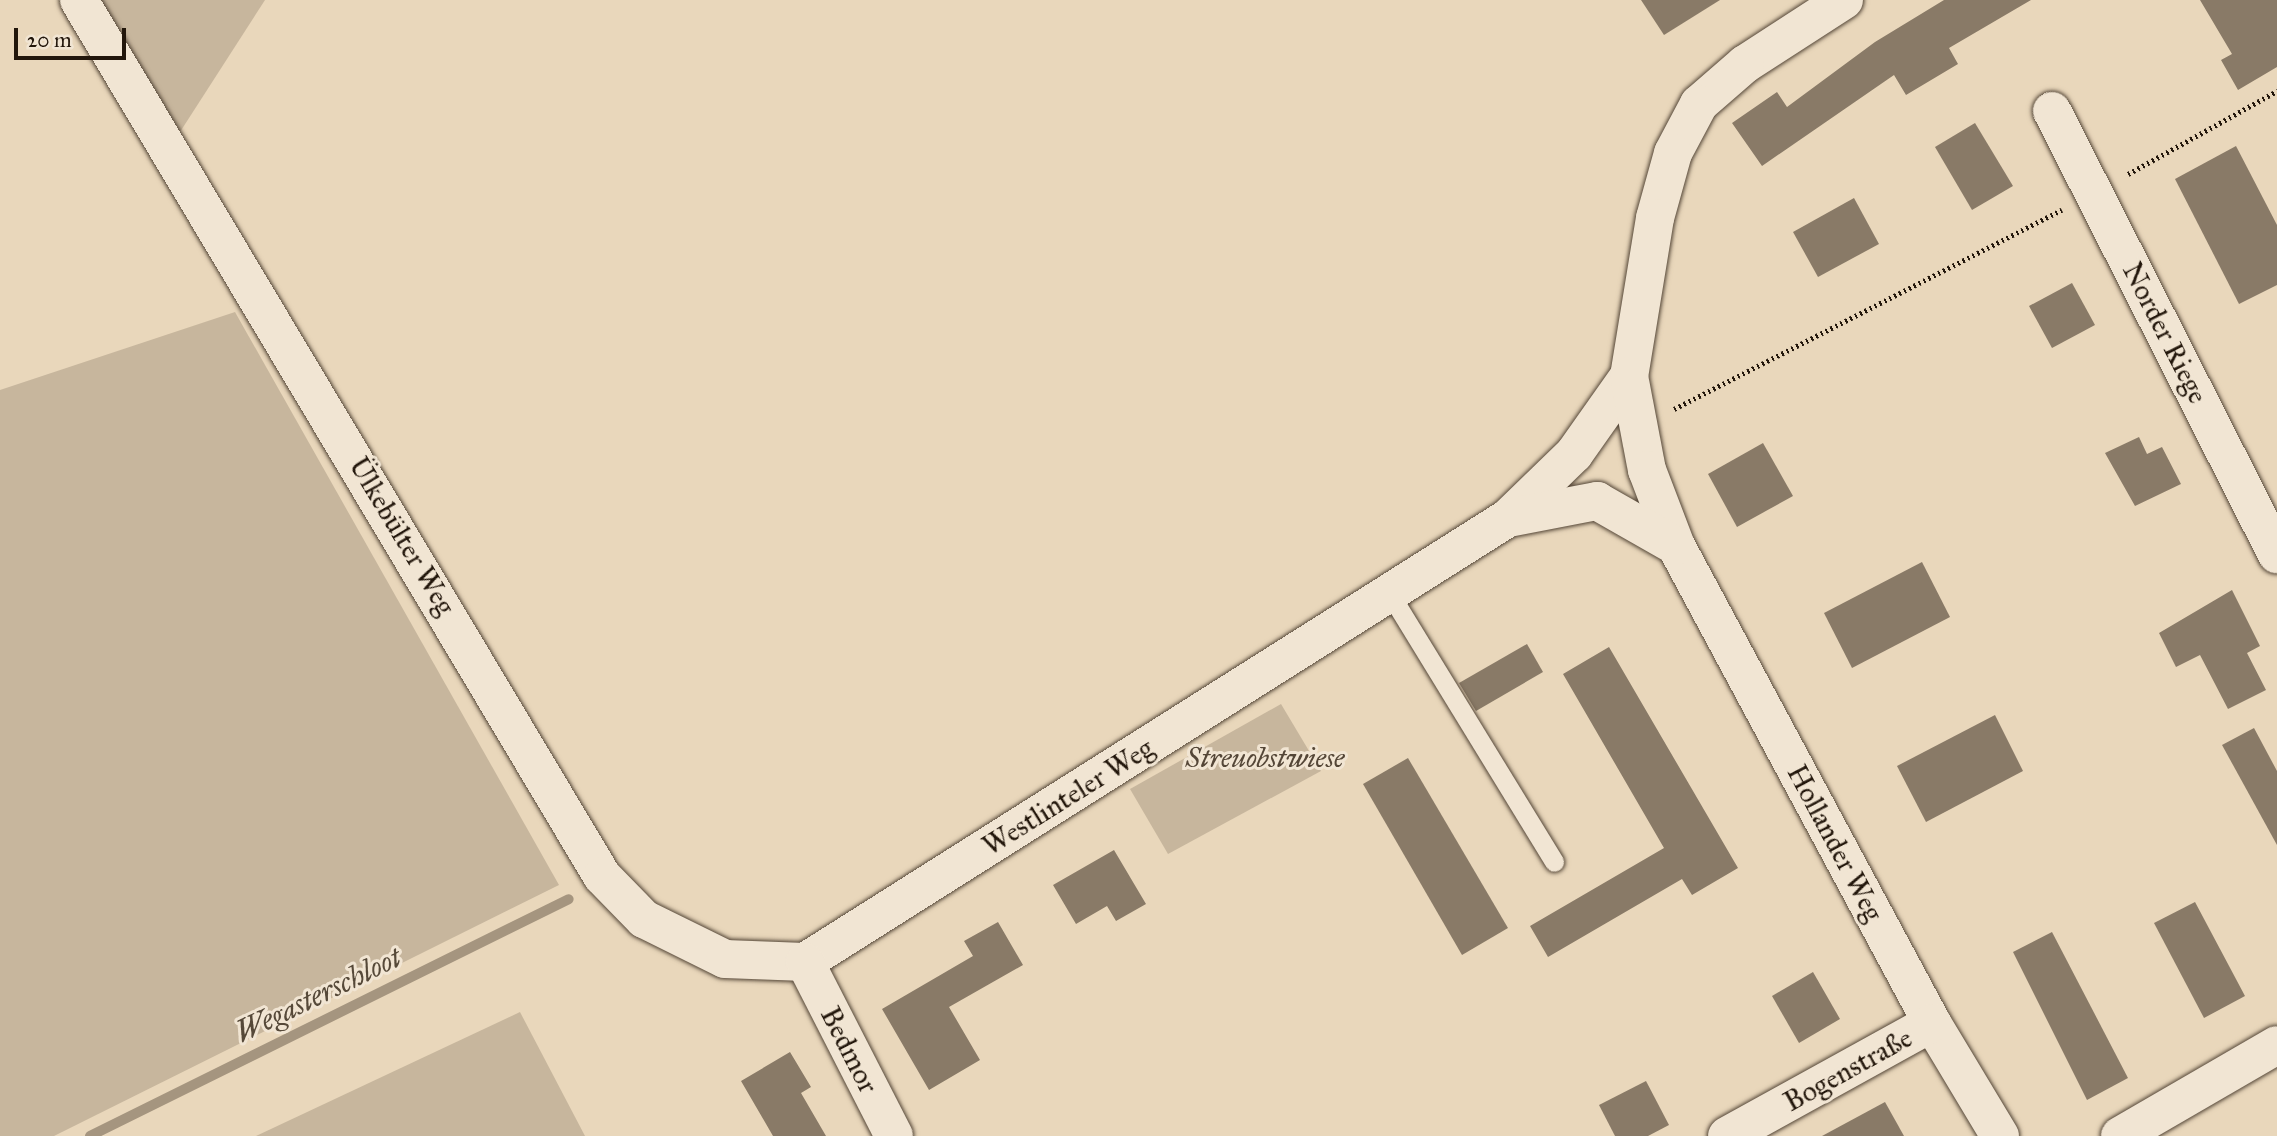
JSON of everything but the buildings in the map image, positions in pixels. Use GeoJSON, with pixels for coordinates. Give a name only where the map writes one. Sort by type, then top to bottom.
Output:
{"type":"FeatureCollection","features":[{"type":"Feature","properties":{"kind":"street","name":"Ülkebülter Weg"},"geometry":{"type":"LineString","coordinates":[[79,0],[602,876],[645,919],[688,945],[763,965],[805,962]]}},
{"type":"Feature","properties":{"kind":"street","name":"Westlinteler Weg"},"geometry":{"type":"LineString","coordinates":[[1676,546],[1647,470],[1629,376],[1655,218],[1673,153],[1699,104],[1745,64],[1844,0]]}},
{"type":"Feature","properties":{"kind":"street","name":"Norder Riege"},"geometry":{"type":"LineString","coordinates":[[2052,111],[2277,554]]}},
{"type":"Feature","properties":{"kind":"street","name":"Westlinteler Weg"},"geometry":{"type":"LineString","coordinates":[[805,962],[1508,518],[1574,454],[1629,376]]}},
{"type":"Feature","properties":{"kind":"street","name":"Westlinteler Weg"},"geometry":{"type":"LineString","coordinates":[[1508,518],[1597,501],[1676,546]]}},
{"type":"Feature","properties":{"kind":"street","name":"Hollander Weg"},"geometry":{"type":"LineString","coordinates":[[1676,546],[1932,1023],[2000,1136]]}},
{"type":"Feature","properties":{"kind":"street","name":"Bedmor"},"geometry":{"type":"LineString","coordinates":[[805,962],[894,1136]]}},
{"type":"Feature","properties":{"kind":"street","name":"Bogenstraße"},"geometry":{"type":"LineString","coordinates":[[1727,1136],[1932,1023]]}},
{"type":"Feature","properties":{"kind":"street"},"geometry":{"type":"LineString","coordinates":[[2120,1136],[2277,1045]]}},
{"type":"Feature","properties":{"kind":"lane"},"geometry":{"type":"LineString","coordinates":[[1390,594],[1554,862]]}},
{"type":"Feature","properties":{"kind":"path"},"geometry":{"type":"LineString","coordinates":[[1639,427],[2094,193],[2277,91]]}},
{"type":"Feature","properties":{"kind":"green space"},"geometry":{"type":"Polygon","coordinates":[[[101,0],[265,0],[180,132],[101,0]]]}},
{"type":"Feature","properties":{"kind":"green space"},"geometry":{"type":"Polygon","coordinates":[[[235,312],[559,885],[54,1136],[0,1136],[0,390],[235,312]]]}},
{"type":"Feature","properties":{"kind":"green space","name":"Streuobstwiese"},"geometry":{"type":"Polygon","coordinates":[[[1281,704],[1321,771],[1168,854],[1130,789],[1281,704]]]}},
{"type":"Feature","properties":{"kind":"green space"},"geometry":{"type":"Polygon","coordinates":[[[520,1012],[585,1136],[256,1136],[520,1012]]]}},
{"type":"Feature","properties":{"kind":"waterway","name":"Wegasterschloot"},"geometry":{"type":"LineString","coordinates":[[90,1136],[569,899]]}}]}
